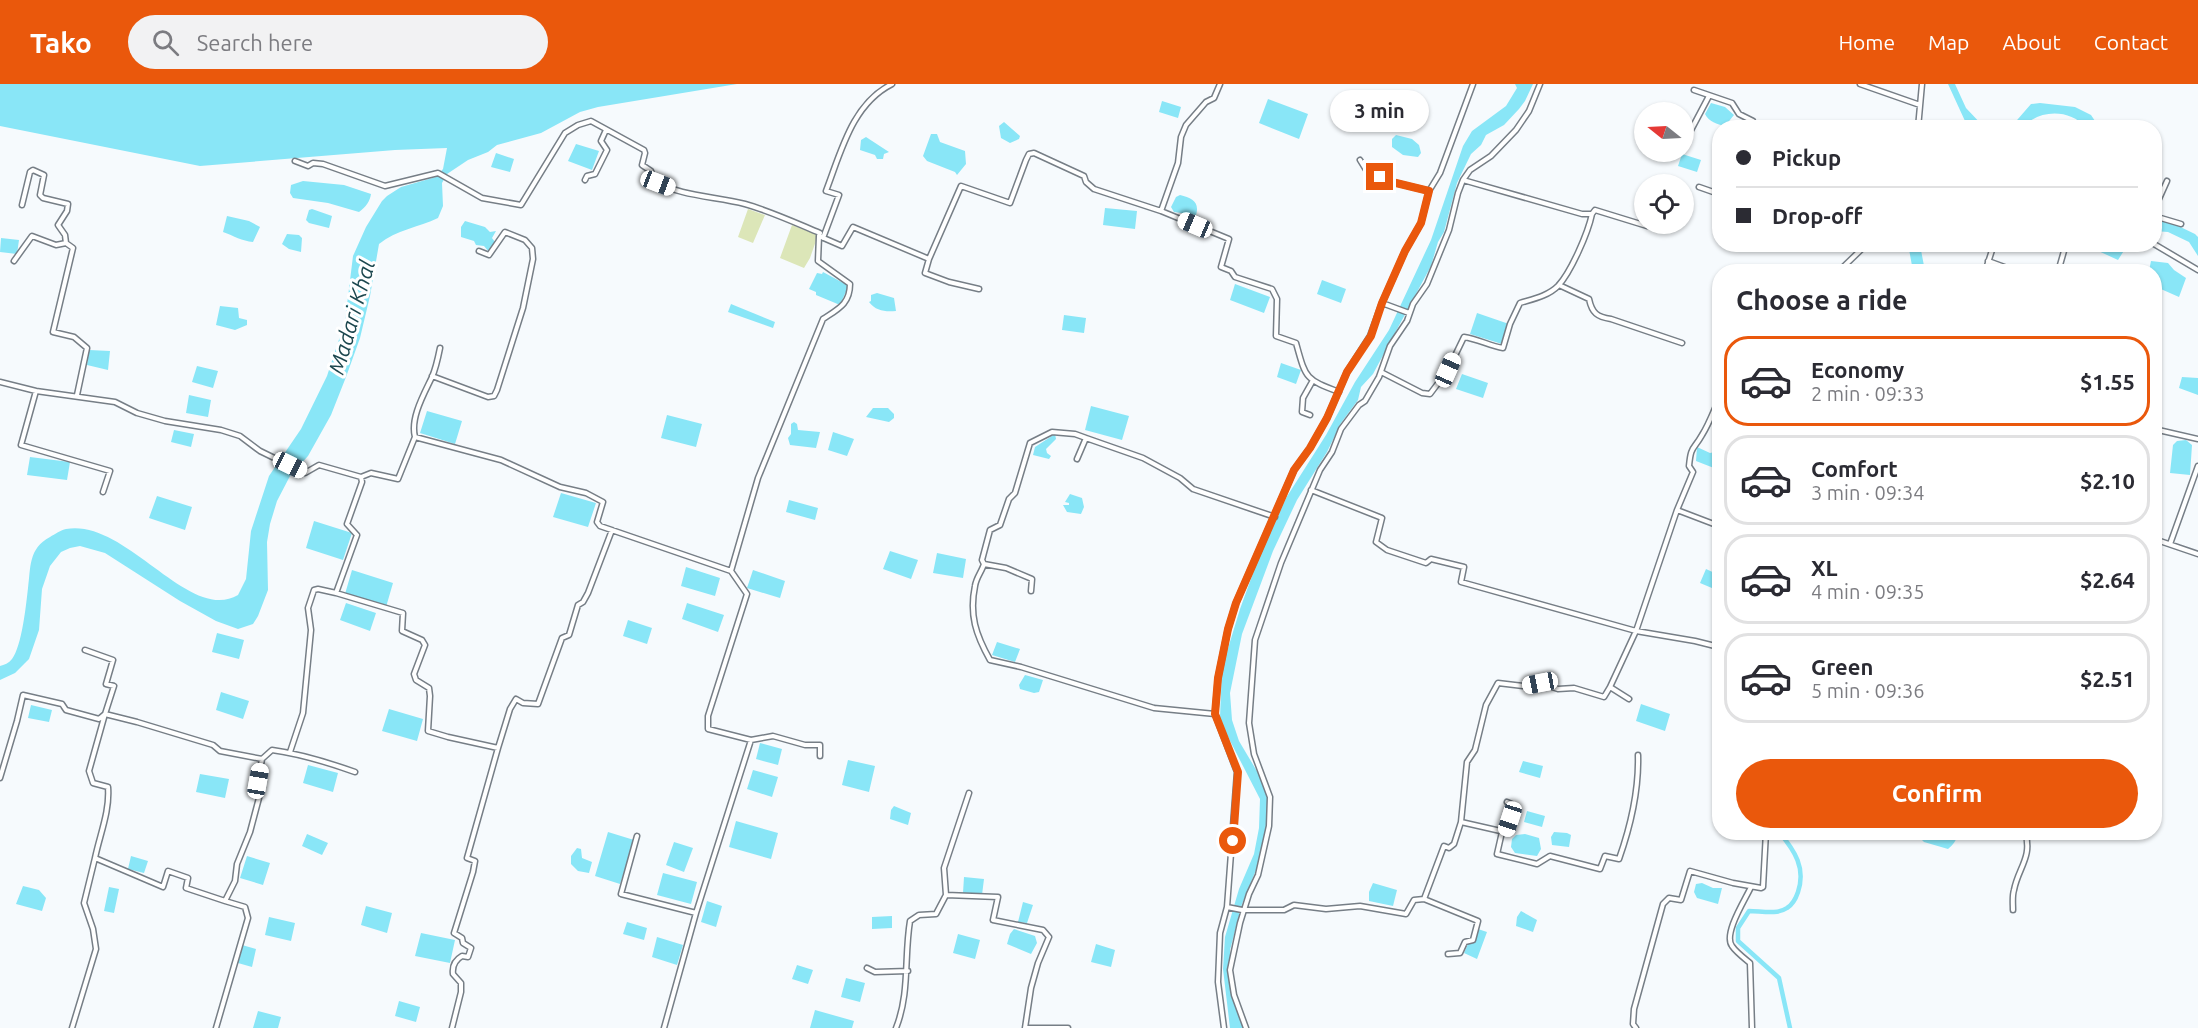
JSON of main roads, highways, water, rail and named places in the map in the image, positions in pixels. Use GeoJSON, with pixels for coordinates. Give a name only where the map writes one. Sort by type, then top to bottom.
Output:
{"type":"FeatureCollection","features":[{"type":"Feature","properties":{"kind":"water","name":"Madari Khal"},"geometry":{"type":"Polygon","coordinates":[[[0,84],[737,84],[598,107],[580,112],[541,133],[497,145],[447,174],[442,183],[443,206],[438,218],[400,232],[379,244],[360,338],[331,415],[308,456],[290,476],[277,501],[267,542],[268,590],[253,624],[238,629],[216,621],[105,553],[80,546],[70,548],[61,552],[50,566],[42,589],[39,630],[29,659],[15,673],[0,680],[0,666],[11,660],[21,635],[30,566],[34,553],[43,542],[66,529],[89,530],[111,539],[178,584],[199,595],[219,600],[238,595],[246,579],[251,531],[269,476],[301,429],[327,376],[345,321],[353,256],[366,227],[387,196],[401,187],[436,177],[443,169],[447,148],[200,166],[0,126],[0,84]]]}},
{"type":"Feature","properties":{"kind":"water"},"geometry":{"type":"Polygon","coordinates":[[[1515,84],[1533,84],[1519,109],[1504,125],[1486,135],[1481,145],[1471,154],[1457,183],[1444,232],[1438,242],[1431,266],[1373,374],[1361,387],[1358,400],[1341,423],[1327,452],[1297,500],[1273,551],[1242,634],[1230,693],[1232,720],[1239,741],[1258,773],[1266,781],[1268,809],[1267,829],[1256,870],[1242,904],[1230,950],[1231,988],[1243,1028],[1230,1028],[1223,969],[1225,937],[1239,889],[1254,854],[1259,828],[1260,799],[1220,717],[1222,668],[1256,565],[1286,498],[1326,435],[1355,382],[1389,330],[1431,240],[1463,146],[1472,131],[1506,106],[1517,88],[1515,84]]]}},
{"type":"Feature","properties":{"kind":"water"},"geometry":{"type":"Polygon","coordinates":[[[1948,84],[1955,84],[1966,108],[1977,120],[1965,120],[1948,84]]]}},
{"type":"Feature","properties":{"kind":"water"},"geometry":{"type":"Polygon","coordinates":[[[1268,99],[1308,114],[1299,139],[1259,123],[1268,99]]]}},
{"type":"Feature","properties":{"kind":"water"},"geometry":{"type":"Polygon","coordinates":[[[1162,101],[1181,107],[1178,118],[1159,112],[1162,101]]]}},
{"type":"Feature","properties":{"kind":"water"},"geometry":{"type":"Polygon","coordinates":[[[1711,103],[1725,107],[1734,115],[1730,120],[1712,121],[1705,114],[1711,103]]]}},
{"type":"Feature","properties":{"kind":"water"},"geometry":{"type":"Polygon","coordinates":[[[2031,104],[2075,107],[2091,115],[2094,120],[2077,120],[2063,114],[2046,114],[2032,120],[2017,120],[2031,104]]]}},
{"type":"Feature","properties":{"kind":"water"},"geometry":{"type":"Polygon","coordinates":[[[1004,122],[1020,136],[1019,139],[1010,143],[1001,138],[999,126],[1004,122]]]}},
{"type":"Feature","properties":{"kind":"water"},"geometry":{"type":"Polygon","coordinates":[[[931,134],[937,134],[940,142],[965,151],[966,164],[957,175],[955,172],[927,161],[923,156],[931,134]]]}},
{"type":"Feature","properties":{"kind":"water"},"geometry":{"type":"Polygon","coordinates":[[[1396,135],[1412,139],[1419,145],[1421,153],[1418,157],[1403,155],[1392,147],[1392,139],[1396,135]]]}},
{"type":"Feature","properties":{"kind":"water"},"geometry":{"type":"Polygon","coordinates":[[[866,137],[889,152],[884,154],[883,159],[877,159],[875,155],[860,150],[861,140],[866,137]]]}},
{"type":"Feature","properties":{"kind":"water"},"geometry":{"type":"Polygon","coordinates":[[[576,144],[599,151],[592,170],[568,161],[576,144]]]}},
{"type":"Feature","properties":{"kind":"water"},"geometry":{"type":"Polygon","coordinates":[[[496,153],[514,159],[510,172],[491,167],[496,153]]]}},
{"type":"Feature","properties":{"kind":"water"},"geometry":{"type":"Polygon","coordinates":[[[1694,158],[1701,160],[1697,172],[1678,166],[1679,162],[1694,162],[1694,158]]]}},
{"type":"Feature","properties":{"kind":"water"},"geometry":{"type":"Polygon","coordinates":[[[303,181],[344,185],[371,194],[366,206],[359,212],[328,203],[293,198],[290,193],[291,185],[303,181]]]}},
{"type":"Feature","properties":{"kind":"water"},"geometry":{"type":"Polygon","coordinates":[[[1180,195],[1194,201],[1197,207],[1196,215],[1174,212],[1171,207],[1176,197],[1180,195]]]}},
{"type":"Feature","properties":{"kind":"water"},"geometry":{"type":"Polygon","coordinates":[[[1105,208],[1137,211],[1135,229],[1103,225],[1105,208]]]}},
{"type":"Feature","properties":{"kind":"water"},"geometry":{"type":"Polygon","coordinates":[[[309,210],[332,216],[329,228],[309,223],[306,220],[309,210]]]}},
{"type":"Feature","properties":{"kind":"water"},"geometry":{"type":"Polygon","coordinates":[[[227,216],[249,221],[260,227],[253,242],[223,232],[227,216]]]}},
{"type":"Feature","properties":{"kind":"water"},"geometry":{"type":"Polygon","coordinates":[[[2162,220],[2195,234],[2198,237],[2198,256],[2189,242],[2162,232],[2162,220]]]}},
{"type":"Feature","properties":{"kind":"water"},"geometry":{"type":"Polygon","coordinates":[[[465,221],[485,227],[490,232],[496,231],[492,238],[495,242],[489,252],[484,246],[476,245],[474,241],[461,237],[461,227],[465,221]]]}},
{"type":"Feature","properties":{"kind":"water"},"geometry":{"type":"Polygon","coordinates":[[[287,234],[299,235],[302,238],[301,252],[289,249],[282,244],[287,234]]]}},
{"type":"Feature","properties":{"kind":"water"},"geometry":{"type":"Polygon","coordinates":[[[1,238],[19,240],[17,254],[0,252],[1,238]]]}},
{"type":"Feature","properties":{"kind":"water"},"geometry":{"type":"Polygon","coordinates":[[[1909,252],[1921,252],[1924,264],[1912,264],[1909,252]]]}},
{"type":"Feature","properties":{"kind":"water"},"geometry":{"type":"Polygon","coordinates":[[[2101,252],[2123,252],[2118,260],[2101,252]]]}},
{"type":"Feature","properties":{"kind":"water"},"geometry":{"type":"Polygon","coordinates":[[[2151,261],[2168,263],[2186,278],[2179,297],[2162,290],[2162,264],[2150,264],[2151,261]]]}},
{"type":"Feature","properties":{"kind":"water"},"geometry":{"type":"Polygon","coordinates":[[[823,272],[847,285],[840,305],[816,295],[816,292],[809,289],[817,273],[822,274],[823,272]]]}},
{"type":"Feature","properties":{"kind":"water"},"geometry":{"type":"Polygon","coordinates":[[[1322,280],[1346,289],[1341,303],[1317,294],[1322,280]]]}},
{"type":"Feature","properties":{"kind":"water"},"geometry":{"type":"Polygon","coordinates":[[[1235,284],[1270,297],[1264,313],[1230,300],[1235,284]]]}},
{"type":"Feature","properties":{"kind":"water"},"geometry":{"type":"Polygon","coordinates":[[[877,293],[894,298],[896,311],[881,310],[872,305],[869,302],[871,295],[877,293]]]}},
{"type":"Feature","properties":{"kind":"water"},"geometry":{"type":"Polygon","coordinates":[[[731,304],[775,322],[773,328],[728,312],[731,304]]]}},
{"type":"Feature","properties":{"kind":"water"},"geometry":{"type":"Polygon","coordinates":[[[220,306],[238,308],[239,318],[247,320],[247,325],[235,330],[216,325],[220,306]]]}},
{"type":"Feature","properties":{"kind":"water"},"geometry":{"type":"Polygon","coordinates":[[[1477,313],[1509,324],[1502,344],[1470,334],[1477,313]]]}},
{"type":"Feature","properties":{"kind":"water"},"geometry":{"type":"Polygon","coordinates":[[[1064,315],[1086,318],[1084,333],[1062,330],[1064,315]]]}},
{"type":"Feature","properties":{"kind":"water"},"geometry":{"type":"Polygon","coordinates":[[[89,350],[110,351],[108,370],[87,365],[89,350]]]}},
{"type":"Feature","properties":{"kind":"water"},"geometry":{"type":"Polygon","coordinates":[[[1281,363],[1301,370],[1296,384],[1277,377],[1281,363]]]}},
{"type":"Feature","properties":{"kind":"water"},"geometry":{"type":"Polygon","coordinates":[[[197,366],[218,371],[213,388],[192,382],[197,366]]]}},
{"type":"Feature","properties":{"kind":"water"},"geometry":{"type":"Polygon","coordinates":[[[1462,374],[1488,383],[1483,398],[1456,389],[1462,374]]]}},
{"type":"Feature","properties":{"kind":"water"},"geometry":{"type":"Polygon","coordinates":[[[2182,377],[2198,378],[2198,395],[2179,388],[2182,377]]]}},
{"type":"Feature","properties":{"kind":"water"},"geometry":{"type":"Polygon","coordinates":[[[189,395],[211,400],[208,417],[186,413],[189,395]]]}},
{"type":"Feature","properties":{"kind":"water"},"geometry":{"type":"Polygon","coordinates":[[[1091,406],[1129,416],[1122,440],[1085,430],[1091,406]]]}},
{"type":"Feature","properties":{"kind":"water"},"geometry":{"type":"Polygon","coordinates":[[[873,408],[888,408],[894,414],[894,418],[889,422],[866,417],[873,408]]]}},
{"type":"Feature","properties":{"kind":"water"},"geometry":{"type":"Polygon","coordinates":[[[427,411],[462,421],[455,444],[420,433],[427,411]]]}},
{"type":"Feature","properties":{"kind":"water"},"geometry":{"type":"Polygon","coordinates":[[[667,415],[702,424],[696,447],[661,438],[667,415]]]}},
{"type":"Feature","properties":{"kind":"water"},"geometry":{"type":"Polygon","coordinates":[[[794,422],[798,430],[820,432],[816,448],[790,445],[788,438],[791,434],[791,424],[794,422]]]}},
{"type":"Feature","properties":{"kind":"water"},"geometry":{"type":"Polygon","coordinates":[[[174,430],[194,434],[191,447],[171,442],[174,430]]]}},
{"type":"Feature","properties":{"kind":"water"},"geometry":{"type":"Polygon","coordinates":[[[833,432],[854,439],[847,456],[828,450],[833,432]]]}},
{"type":"Feature","properties":{"kind":"water"},"geometry":{"type":"Polygon","coordinates":[[[1055,434],[1056,439],[1046,449],[1051,456],[1049,459],[1033,455],[1035,447],[1055,434]]]}},
{"type":"Feature","properties":{"kind":"water"},"geometry":{"type":"Polygon","coordinates":[[[2186,440],[2192,445],[2190,475],[2170,473],[2173,445],[2177,441],[2186,440]]]}},
{"type":"Feature","properties":{"kind":"water"},"geometry":{"type":"Polygon","coordinates":[[[1697,447],[1712,453],[1712,467],[1696,461],[1697,447]]]}},
{"type":"Feature","properties":{"kind":"water"},"geometry":{"type":"Polygon","coordinates":[[[30,457],[70,462],[67,480],[27,475],[30,457]]]}},
{"type":"Feature","properties":{"kind":"water"},"geometry":{"type":"Polygon","coordinates":[[[561,493],[596,503],[588,527],[553,517],[561,493]]]}},
{"type":"Feature","properties":{"kind":"water"},"geometry":{"type":"Polygon","coordinates":[[[1070,494],[1082,498],[1084,507],[1081,514],[1067,512],[1063,505],[1069,505],[1065,502],[1070,494]]]}},
{"type":"Feature","properties":{"kind":"water"},"geometry":{"type":"Polygon","coordinates":[[[157,496],[192,507],[185,530],[149,518],[157,496]]]}},
{"type":"Feature","properties":{"kind":"water"},"geometry":{"type":"Polygon","coordinates":[[[789,500],[818,508],[815,520],[786,512],[789,500]]]}},
{"type":"Feature","properties":{"kind":"water"},"geometry":{"type":"Polygon","coordinates":[[[314,521],[352,533],[343,560],[306,548],[314,521]]]}},
{"type":"Feature","properties":{"kind":"water"},"geometry":{"type":"Polygon","coordinates":[[[890,551],[918,560],[911,579],[883,569],[890,551]]]}},
{"type":"Feature","properties":{"kind":"water"},"geometry":{"type":"Polygon","coordinates":[[[937,553],[966,559],[963,578],[933,573],[937,553]]]}},
{"type":"Feature","properties":{"kind":"water"},"geometry":{"type":"Polygon","coordinates":[[[686,567],[720,578],[715,596],[681,586],[686,567]]]}},
{"type":"Feature","properties":{"kind":"water"},"geometry":{"type":"Polygon","coordinates":[[[1706,569],[1712,572],[1712,588],[1700,583],[1706,569]]]}},
{"type":"Feature","properties":{"kind":"water"},"geometry":{"type":"Polygon","coordinates":[[[352,570],[393,583],[386,607],[345,594],[352,570]]]}},
{"type":"Feature","properties":{"kind":"water"},"geometry":{"type":"Polygon","coordinates":[[[753,570],[785,581],[780,598],[747,588],[753,570]]]}},
{"type":"Feature","properties":{"kind":"water"},"geometry":{"type":"Polygon","coordinates":[[[346,603],[376,613],[370,631],[340,620],[346,603]]]}},
{"type":"Feature","properties":{"kind":"water"},"geometry":{"type":"Polygon","coordinates":[[[687,603],[724,615],[718,632],[682,619],[687,603]]]}},
{"type":"Feature","properties":{"kind":"water"},"geometry":{"type":"Polygon","coordinates":[[[628,620],[652,628],[647,644],[623,636],[628,620]]]}},
{"type":"Feature","properties":{"kind":"water"},"geometry":{"type":"Polygon","coordinates":[[[217,633],[244,640],[239,659],[212,652],[217,633]]]}},
{"type":"Feature","properties":{"kind":"water"},"geometry":{"type":"Polygon","coordinates":[[[997,642],[1020,649],[1015,662],[992,655],[997,642]]]}},
{"type":"Feature","properties":{"kind":"water"},"geometry":{"type":"Polygon","coordinates":[[[1025,675],[1043,680],[1039,692],[1020,689],[1019,685],[1025,675]]]}},
{"type":"Feature","properties":{"kind":"water"},"geometry":{"type":"Polygon","coordinates":[[[221,692],[249,701],[243,719],[216,710],[221,692]]]}},
{"type":"Feature","properties":{"kind":"water"},"geometry":{"type":"Polygon","coordinates":[[[1641,704],[1670,714],[1665,731],[1636,721],[1641,704]]]}},
{"type":"Feature","properties":{"kind":"water"},"geometry":{"type":"Polygon","coordinates":[[[31,705],[52,710],[49,722],[28,718],[31,705]]]}},
{"type":"Feature","properties":{"kind":"water"},"geometry":{"type":"Polygon","coordinates":[[[389,709],[423,719],[417,741],[382,731],[389,709]]]}},
{"type":"Feature","properties":{"kind":"water"},"geometry":{"type":"Polygon","coordinates":[[[760,743],[782,749],[778,765],[756,759],[760,743]]]}},
{"type":"Feature","properties":{"kind":"water"},"geometry":{"type":"Polygon","coordinates":[[[848,760],[875,766],[869,792],[842,785],[848,760]]]}},
{"type":"Feature","properties":{"kind":"water"},"geometry":{"type":"Polygon","coordinates":[[[1523,761],[1543,766],[1540,778],[1519,772],[1523,761]]]}},
{"type":"Feature","properties":{"kind":"water"},"geometry":{"type":"Polygon","coordinates":[[[308,765],[338,773],[333,792],[303,783],[308,765]]]}},
{"type":"Feature","properties":{"kind":"water"},"geometry":{"type":"Polygon","coordinates":[[[753,770],[778,777],[772,797],[747,789],[753,770]]]}},
{"type":"Feature","properties":{"kind":"water"},"geometry":{"type":"Polygon","coordinates":[[[200,774],[229,779],[225,798],[196,792],[200,774]]]}},
{"type":"Feature","properties":{"kind":"water"},"geometry":{"type":"Polygon","coordinates":[[[894,806],[911,813],[908,825],[890,819],[894,806]]]}},
{"type":"Feature","properties":{"kind":"water"},"geometry":{"type":"Polygon","coordinates":[[[1527,811],[1545,816],[1542,827],[1524,822],[1527,811]]]}},
{"type":"Feature","properties":{"kind":"water"},"geometry":{"type":"Polygon","coordinates":[[[736,821],[778,833],[771,859],[729,847],[736,821]]]}},
{"type":"Feature","properties":{"kind":"water"},"geometry":{"type":"Polygon","coordinates":[[[608,832],[634,840],[620,884],[595,876],[608,832]]]}},
{"type":"Feature","properties":{"kind":"water"},"geometry":{"type":"Polygon","coordinates":[[[1554,832],[1571,835],[1569,847],[1552,845],[1551,837],[1554,832]]]}},
{"type":"Feature","properties":{"kind":"water"},"geometry":{"type":"Polygon","coordinates":[[[307,834],[328,843],[322,855],[302,846],[307,834]]]}},
{"type":"Feature","properties":{"kind":"water"},"geometry":{"type":"Polygon","coordinates":[[[1525,834],[1539,838],[1541,849],[1537,856],[1515,853],[1511,847],[1512,839],[1516,835],[1525,834]]]}},
{"type":"Feature","properties":{"kind":"water"},"geometry":{"type":"Polygon","coordinates":[[[1922,840],[1956,840],[1948,849],[1922,840]]]}},
{"type":"Feature","properties":{"kind":"water"},"geometry":{"type":"Polygon","coordinates":[[[674,842],[693,848],[684,872],[666,865],[674,842]]]}},
{"type":"Feature","properties":{"kind":"water"},"geometry":{"type":"Polygon","coordinates":[[[577,848],[581,849],[582,858],[592,862],[589,873],[578,871],[571,864],[571,856],[577,848]]]}},
{"type":"Feature","properties":{"kind":"water"},"geometry":{"type":"Polygon","coordinates":[[[131,856],[148,861],[144,873],[128,869],[131,856]]]}},
{"type":"Feature","properties":{"kind":"water"},"geometry":{"type":"Polygon","coordinates":[[[247,856],[270,863],[263,885],[240,878],[247,856]]]}},
{"type":"Feature","properties":{"kind":"water"},"geometry":{"type":"Polygon","coordinates":[[[663,873],[697,882],[691,904],[657,895],[663,873]]]}},
{"type":"Feature","properties":{"kind":"water"},"geometry":{"type":"Polygon","coordinates":[[[964,877],[984,879],[982,895],[963,893],[964,877]]]}},
{"type":"Feature","properties":{"kind":"water"},"geometry":{"type":"Polygon","coordinates":[[[1373,883],[1397,890],[1393,906],[1369,901],[1369,892],[1373,883]]]}},
{"type":"Feature","properties":{"kind":"water"},"geometry":{"type":"Polygon","coordinates":[[[1702,883],[1713,888],[1722,888],[1718,904],[1697,898],[1694,892],[1696,884],[1702,883]]]}},
{"type":"Feature","properties":{"kind":"water"},"geometry":{"type":"Polygon","coordinates":[[[23,886],[39,890],[46,898],[42,911],[16,904],[23,886]]]}},
{"type":"Feature","properties":{"kind":"water"},"geometry":{"type":"Polygon","coordinates":[[[109,887],[119,889],[114,913],[104,911],[109,887]]]}},
{"type":"Feature","properties":{"kind":"water"},"geometry":{"type":"Polygon","coordinates":[[[707,901],[722,906],[716,927],[701,922],[707,901]]]}},
{"type":"Feature","properties":{"kind":"water"},"geometry":{"type":"Polygon","coordinates":[[[1023,902],[1033,905],[1027,923],[1018,922],[1023,902]]]}},
{"type":"Feature","properties":{"kind":"water"},"geometry":{"type":"Polygon","coordinates":[[[366,906],[392,913],[387,933],[361,925],[366,906]]]}},
{"type":"Feature","properties":{"kind":"water"},"geometry":{"type":"Polygon","coordinates":[[[1521,911],[1537,920],[1533,932],[1516,926],[1517,917],[1521,911]]]}},
{"type":"Feature","properties":{"kind":"water"},"geometry":{"type":"Polygon","coordinates":[[[892,916],[892,928],[872,929],[872,917],[892,916]]]}},
{"type":"Feature","properties":{"kind":"water"},"geometry":{"type":"Polygon","coordinates":[[[269,917],[295,923],[291,941],[265,935],[269,917]]]}},
{"type":"Feature","properties":{"kind":"water"},"geometry":{"type":"Polygon","coordinates":[[[627,922],[647,928],[644,940],[623,934],[627,922]]]}},
{"type":"Feature","properties":{"kind":"water"},"geometry":{"type":"Polygon","coordinates":[[[1014,929],[1035,936],[1037,943],[1031,954],[1007,944],[1014,929]]]}},
{"type":"Feature","properties":{"kind":"water"},"geometry":{"type":"Polygon","coordinates":[[[1478,929],[1487,932],[1477,959],[1464,953],[1478,929]]]}},
{"type":"Feature","properties":{"kind":"water"},"geometry":{"type":"Polygon","coordinates":[[[421,933],[455,940],[450,963],[415,956],[421,933]]]}},
{"type":"Feature","properties":{"kind":"water"},"geometry":{"type":"Polygon","coordinates":[[[958,934],[980,940],[975,959],[953,953],[958,934]]]}},
{"type":"Feature","properties":{"kind":"water"},"geometry":{"type":"Polygon","coordinates":[[[657,937],[683,945],[677,965],[652,957],[657,937]]]}},
{"type":"Feature","properties":{"kind":"water"},"geometry":{"type":"Polygon","coordinates":[[[1096,944],[1115,950],[1111,967],[1091,962],[1096,944]]]}},
{"type":"Feature","properties":{"kind":"water"},"geometry":{"type":"Polygon","coordinates":[[[242,945],[256,949],[252,967],[238,963],[242,945]]]}},
{"type":"Feature","properties":{"kind":"water"},"geometry":{"type":"Polygon","coordinates":[[[797,965],[813,970],[808,984],[792,979],[797,965]]]}},
{"type":"Feature","properties":{"kind":"water"},"geometry":{"type":"Polygon","coordinates":[[[846,978],[865,983],[860,1002],[841,997],[846,978]]]}},
{"type":"Feature","properties":{"kind":"water"},"geometry":{"type":"Polygon","coordinates":[[[399,1001],[420,1007],[416,1022],[395,1016],[399,1001]]]}},
{"type":"Feature","properties":{"kind":"water"},"geometry":{"type":"Polygon","coordinates":[[[815,1010],[854,1021],[852,1028],[810,1028],[815,1010]]]}},
{"type":"Feature","properties":{"kind":"water"},"geometry":{"type":"Polygon","coordinates":[[[258,1011],[281,1017],[278,1028],[253,1028],[258,1011]]]}},
{"type":"Feature","properties":{"kind":"waterway"},"geometry":{"type":"LineString","coordinates":[[1785,840],[1800,867],[1800,883],[1794,901],[1783,910],[1749,911],[1738,928],[1738,941],[1779,978],[1790,1028]]}}]}
